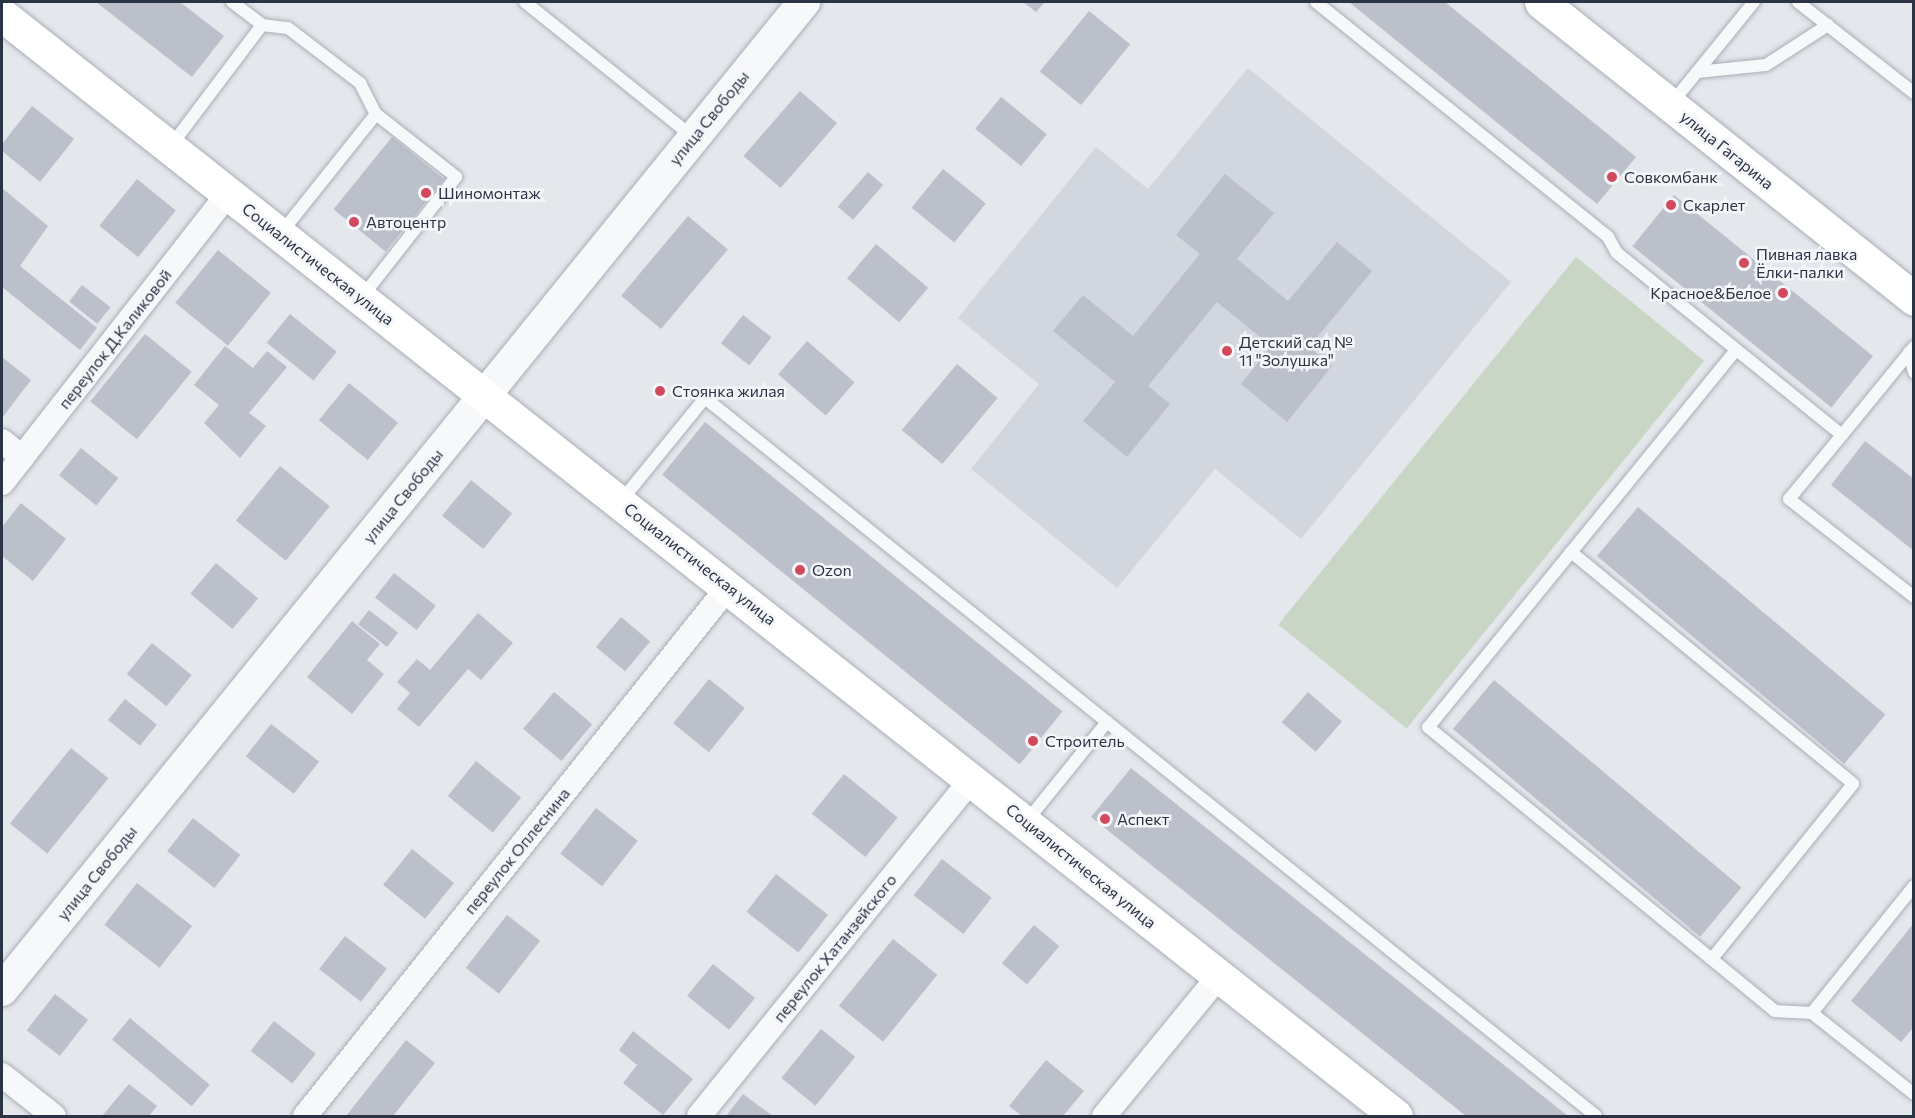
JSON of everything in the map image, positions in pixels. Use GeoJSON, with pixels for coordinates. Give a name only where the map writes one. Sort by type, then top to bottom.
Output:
{"type":"FeatureCollection","features":[{"type":"Feature","properties":{"kind":"main road","name":"улица Гагарина"},"geometry":{"type":"LineString","coordinates":[[1541,2],[1914,299]]}},
{"type":"Feature","properties":{"kind":"main road","name":"Социалистическая улица"},"geometry":{"type":"LineString","coordinates":[[2,15],[729,586],[1218,977],[1396,1116]]}},
{"type":"Feature","properties":{"kind":"street","name":"улица Свободы"},"geometry":{"type":"LineString","coordinates":[[2,990],[804,2]]}},
{"type":"Feature","properties":{"kind":"street","name":"переулок Д.Каликовой"},"geometry":{"type":"LineString","coordinates":[[2,483],[228,194]]}},
{"type":"Feature","properties":{"kind":"street"},"geometry":{"type":"LineString","coordinates":[[2,441],[22,457]]}},
{"type":"Feature","properties":{"kind":"street","name":"переулок Оплеснина"},"geometry":{"type":"LineString","coordinates":[[305,1116],[729,586]]}},
{"type":"Feature","properties":{"kind":"street","name":"переулок Хатанзейского"},"geometry":{"type":"LineString","coordinates":[[699,1116],[972,779]]}},
{"type":"Feature","properties":{"kind":"street"},"geometry":{"type":"LineString","coordinates":[[1104,1116],[1218,977]]}},
{"type":"Feature","properties":{"kind":"street"},"geometry":{"type":"LineString","coordinates":[[2,1075],[54,1116]]}},
{"type":"Feature","properties":{"kind":"lane"},"geometry":{"type":"LineString","coordinates":[[232,2],[262,25],[288,28],[360,83],[376,114],[456,177],[360,298]]}},
{"type":"Feature","properties":{"kind":"lane"},"geometry":{"type":"LineString","coordinates":[[525,2],[693,138]]}},
{"type":"Feature","properties":{"kind":"lane"},"geometry":{"type":"LineString","coordinates":[[1316,2],[1608,237],[1617,253],[1842,435]]}},
{"type":"Feature","properties":{"kind":"lane"},"geometry":{"type":"LineString","coordinates":[[1670,105],[1754,2]]}},
{"type":"Feature","properties":{"kind":"lane"},"geometry":{"type":"LineString","coordinates":[[1798,2],[1914,93]]}},
{"type":"Feature","properties":{"kind":"lane"},"geometry":{"type":"LineString","coordinates":[[170,148],[262,25]]}},
{"type":"Feature","properties":{"kind":"lane"},"geometry":{"type":"LineString","coordinates":[[1697,72],[1766,65],[1828,25]]}},
{"type":"Feature","properties":{"kind":"lane"},"geometry":{"type":"LineString","coordinates":[[280,235],[376,114]]}},
{"type":"Feature","properties":{"kind":"lane"},"geometry":{"type":"LineString","coordinates":[[1736,350],[1428,727],[1775,1011],[1812,1013],[1914,1094]]}},
{"type":"Feature","properties":{"kind":"lane"},"geometry":{"type":"LineString","coordinates":[[1912,350],[1914,372]]}},
{"type":"Feature","properties":{"kind":"lane"},"geometry":{"type":"LineString","coordinates":[[1912,350],[1789,498],[1914,597]]}},
{"type":"Feature","properties":{"kind":"lane"},"geometry":{"type":"LineString","coordinates":[[621,501],[705,398],[1596,1116]]}},
{"type":"Feature","properties":{"kind":"lane"},"geometry":{"type":"LineString","coordinates":[[1571,552],[1853,784],[1712,959]]}},
{"type":"Feature","properties":{"kind":"lane"},"geometry":{"type":"LineString","coordinates":[[1026,822],[1107,722]]}},
{"type":"Feature","properties":{"kind":"lane"},"geometry":{"type":"LineString","coordinates":[[1812,1013],[1914,886]]}},
{"type":"Feature","properties":{"kind":"shaded area","name":"Детский сад № 11 \"Золушка\""},"geometry":{"type":"Polygon","coordinates":[[[1248,68],[1511,282],[1301,539],[1215,469],[1117,588],[971,469],[1039,384],[958,318],[1096,147],[1148,189],[1248,68]]]}},
{"type":"Feature","properties":{"kind":"green space"},"geometry":{"type":"Polygon","coordinates":[[[1576,257],[1704,361],[1407,728],[1278,625],[1576,257]]]}},
{"type":"Feature","properties":{"kind":"building"},"geometry":{"type":"Polygon","coordinates":[[[96,2],[180,2],[224,36],[192,77],[96,2]]]}},
{"type":"Feature","properties":{"kind":"building"},"geometry":{"type":"Polygon","coordinates":[[[1023,2],[1045,2],[1036,12],[1023,2]]]}},
{"type":"Feature","properties":{"kind":"building"},"geometry":{"type":"Polygon","coordinates":[[[1349,2],[1445,2],[1636,157],[1597,204],[1349,2]]]}},
{"type":"Feature","properties":{"kind":"building"},"geometry":{"type":"Polygon","coordinates":[[[1089,11],[1130,44],[1081,105],[1040,72],[1089,11]]]}},
{"type":"Feature","properties":{"kind":"building"},"geometry":{"type":"Polygon","coordinates":[[[800,91],[837,123],[781,188],[744,156],[800,91]]]}},
{"type":"Feature","properties":{"kind":"building"},"geometry":{"type":"Polygon","coordinates":[[[1001,97],[1047,134],[1021,166],[975,129],[1001,97]]]}},
{"type":"Feature","properties":{"kind":"building"},"geometry":{"type":"Polygon","coordinates":[[[32,106],[74,139],[40,182],[2,151],[2,144],[32,106]]]}},
{"type":"Feature","properties":{"kind":"building"},"geometry":{"type":"Polygon","coordinates":[[[392,137],[444,179],[386,251],[333,209],[392,137]]]}},
{"type":"Feature","properties":{"kind":"building"},"geometry":{"type":"Polygon","coordinates":[[[943,169],[986,204],[954,242],[912,208],[943,169]]]}},
{"type":"Feature","properties":{"kind":"building"},"geometry":{"type":"Polygon","coordinates":[[[868,172],[883,185],[853,220],[838,207],[868,172]]]}},
{"type":"Feature","properties":{"kind":"building"},"geometry":{"type":"Polygon","coordinates":[[[1225,174],[1274,213],[1237,259],[1288,301],[1337,242],[1372,271],[1309,347],[1332,366],[1287,422],[1241,384],[1271,346],[1217,302],[1148,386],[1170,404],[1127,457],[1083,421],[1115,382],[1053,331],[1083,295],[1133,336],[1200,254],[1176,235],[1225,174]]]}},
{"type":"Feature","properties":{"kind":"building"},"geometry":{"type":"Polygon","coordinates":[[[137,179],[176,210],[138,257],[99,226],[137,179]]]}},
{"type":"Feature","properties":{"kind":"building"},"geometry":{"type":"Polygon","coordinates":[[[2,188],[48,226],[20,266],[97,328],[80,350],[2,287],[2,188]]]}},
{"type":"Feature","properties":{"kind":"building"},"geometry":{"type":"Polygon","coordinates":[[[1674,195],[1873,356],[1831,407],[1632,246],[1674,195]]]}},
{"type":"Feature","properties":{"kind":"building"},"geometry":{"type":"Polygon","coordinates":[[[688,216],[728,249],[661,329],[621,296],[688,216]]]}},
{"type":"Feature","properties":{"kind":"building"},"geometry":{"type":"Polygon","coordinates":[[[876,244],[928,288],[899,322],[847,278],[876,244]]]}},
{"type":"Feature","properties":{"kind":"building"},"geometry":{"type":"Polygon","coordinates":[[[218,250],[271,293],[228,346],[175,303],[218,250]]]}},
{"type":"Feature","properties":{"kind":"building"},"geometry":{"type":"Polygon","coordinates":[[[82,285],[110,307],[97,324],[69,302],[82,285]]]}},
{"type":"Feature","properties":{"kind":"building"},"geometry":{"type":"Polygon","coordinates":[[[290,314],[337,352],[313,381],[267,343],[290,314]]]}},
{"type":"Feature","properties":{"kind":"building"},"geometry":{"type":"Polygon","coordinates":[[[743,315],[771,337],[749,366],[721,343],[743,315]]]}},
{"type":"Feature","properties":{"kind":"building"},"geometry":{"type":"Polygon","coordinates":[[[145,334],[192,372],[137,439],[90,402],[145,334]]]}},
{"type":"Feature","properties":{"kind":"building"},"geometry":{"type":"Polygon","coordinates":[[[807,341],[855,382],[826,416],[778,374],[807,341]]]}},
{"type":"Feature","properties":{"kind":"building"},"geometry":{"type":"Polygon","coordinates":[[[225,346],[253,368],[267,351],[287,367],[249,413],[266,426],[240,458],[204,423],[219,405],[194,385],[225,346]]]}},
{"type":"Feature","properties":{"kind":"building"},"geometry":{"type":"Polygon","coordinates":[[[2,357],[31,380],[2,418],[2,357]]]}},
{"type":"Feature","properties":{"kind":"building"},"geometry":{"type":"Polygon","coordinates":[[[957,364],[998,398],[942,464],[902,430],[957,364]]]}},
{"type":"Feature","properties":{"kind":"building"},"geometry":{"type":"Polygon","coordinates":[[[349,383],[398,423],[368,460],[319,420],[349,383]]]}},
{"type":"Feature","properties":{"kind":"building"},"geometry":{"type":"Polygon","coordinates":[[[705,422],[1062,711],[1020,764],[662,475],[705,422]]]}},
{"type":"Feature","properties":{"kind":"building"},"geometry":{"type":"Polygon","coordinates":[[[1865,441],[1914,479],[1914,551],[1831,485],[1865,441]]]}},
{"type":"Feature","properties":{"kind":"building"},"geometry":{"type":"Polygon","coordinates":[[[81,448],[118,478],[96,505],[59,475],[81,448]]]}},
{"type":"Feature","properties":{"kind":"building"},"geometry":{"type":"Polygon","coordinates":[[[280,466],[330,506],[286,561],[236,520],[280,466]]]}},
{"type":"Feature","properties":{"kind":"building"},"geometry":{"type":"Polygon","coordinates":[[[471,480],[512,513],[483,549],[442,516],[471,480]]]}},
{"type":"Feature","properties":{"kind":"building"},"geometry":{"type":"Polygon","coordinates":[[[21,503],[66,539],[33,581],[2,556],[2,527],[21,503]]]}},
{"type":"Feature","properties":{"kind":"building"},"geometry":{"type":"Polygon","coordinates":[[[1638,507],[1885,715],[1844,764],[1597,556],[1638,507]]]}},
{"type":"Feature","properties":{"kind":"building"},"geometry":{"type":"Polygon","coordinates":[[[216,563],[258,598],[232,629],[190,594],[216,563]]]}},
{"type":"Feature","properties":{"kind":"building"},"geometry":{"type":"Polygon","coordinates":[[[394,573],[436,606],[417,630],[375,597],[394,573]]]}},
{"type":"Feature","properties":{"kind":"building"},"geometry":{"type":"Polygon","coordinates":[[[369,610],[398,633],[387,647],[358,624],[369,610]]]}},
{"type":"Feature","properties":{"kind":"building"},"geometry":{"type":"Polygon","coordinates":[[[478,613],[513,643],[481,680],[468,669],[419,727],[397,709],[410,693],[397,682],[417,659],[430,670],[478,613]]]}},
{"type":"Feature","properties":{"kind":"building"},"geometry":{"type":"Polygon","coordinates":[[[621,617],[650,641],[625,671],[596,647],[621,617]]]}},
{"type":"Feature","properties":{"kind":"building"},"geometry":{"type":"Polygon","coordinates":[[[352,621],[380,644],[367,660],[384,674],[352,714],[307,677],[352,621]]]}},
{"type":"Feature","properties":{"kind":"building"},"geometry":{"type":"Polygon","coordinates":[[[152,643],[192,675],[166,706],[127,674],[152,643]]]}},
{"type":"Feature","properties":{"kind":"building"},"geometry":{"type":"Polygon","coordinates":[[[709,679],[745,708],[709,752],[673,723],[709,679]]]}},
{"type":"Feature","properties":{"kind":"building"},"geometry":{"type":"Polygon","coordinates":[[[1494,680],[1741,888],[1700,937],[1453,729],[1494,680]]]}},
{"type":"Feature","properties":{"kind":"building"},"geometry":{"type":"Polygon","coordinates":[[[554,692],[592,724],[561,761],[523,729],[554,692]]]}},
{"type":"Feature","properties":{"kind":"building"},"geometry":{"type":"Polygon","coordinates":[[[1308,692],[1342,722],[1316,752],[1282,722],[1308,692]]]}},
{"type":"Feature","properties":{"kind":"building"},"geometry":{"type":"Polygon","coordinates":[[[125,699],[157,725],[140,746],[108,720],[125,699]]]}},
{"type":"Feature","properties":{"kind":"building"},"geometry":{"type":"Polygon","coordinates":[[[271,724],[319,762],[294,794],[246,756],[271,724]]]}},
{"type":"Feature","properties":{"kind":"building"},"geometry":{"type":"Polygon","coordinates":[[[71,748],[108,778],[47,854],[10,823],[71,748]]]}},
{"type":"Feature","properties":{"kind":"building"},"geometry":{"type":"Polygon","coordinates":[[[476,761],[521,798],[493,832],[448,796],[476,761]]]}},
{"type":"Feature","properties":{"kind":"building"},"geometry":{"type":"Polygon","coordinates":[[[1131,768],[1568,1116],[1466,1116],[1091,817],[1131,768]]]}},
{"type":"Feature","properties":{"kind":"building"},"geometry":{"type":"Polygon","coordinates":[[[844,774],[898,817],[866,857],[812,814],[844,774]]]}},
{"type":"Feature","properties":{"kind":"building"},"geometry":{"type":"Polygon","coordinates":[[[596,808],[638,841],[602,886],[560,854],[596,808]]]}},
{"type":"Feature","properties":{"kind":"building"},"geometry":{"type":"Polygon","coordinates":[[[193,818],[240,855],[214,888],[167,851],[193,818]]]}},
{"type":"Feature","properties":{"kind":"building"},"geometry":{"type":"Polygon","coordinates":[[[412,849],[454,883],[425,919],[383,885],[412,849]]]}},
{"type":"Feature","properties":{"kind":"building"},"geometry":{"type":"Polygon","coordinates":[[[942,859],[992,898],[963,934],[914,895],[942,859]]]}},
{"type":"Feature","properties":{"kind":"building"},"geometry":{"type":"Polygon","coordinates":[[[776,874],[828,915],[798,952],[746,912],[776,874]]]}},
{"type":"Feature","properties":{"kind":"building"},"geometry":{"type":"Polygon","coordinates":[[[137,883],[192,926],[160,968],[104,925],[137,883]]]}},
{"type":"Feature","properties":{"kind":"building"},"geometry":{"type":"Polygon","coordinates":[[[507,915],[540,941],[499,994],[466,968],[507,915]]]}},
{"type":"Feature","properties":{"kind":"building"},"geometry":{"type":"Polygon","coordinates":[[[1914,923],[1914,1027],[1901,1042],[1851,1001],[1914,923]]]}},
{"type":"Feature","properties":{"kind":"building"},"geometry":{"type":"Polygon","coordinates":[[[1034,925],[1059,946],[1027,985],[1002,963],[1034,925]]]}},
{"type":"Feature","properties":{"kind":"building"},"geometry":{"type":"Polygon","coordinates":[[[345,936],[387,969],[361,1002],[319,969],[345,936]]]}},
{"type":"Feature","properties":{"kind":"building"},"geometry":{"type":"Polygon","coordinates":[[[893,939],[937,975],[883,1042],[839,1006],[893,939]]]}},
{"type":"Feature","properties":{"kind":"building"},"geometry":{"type":"Polygon","coordinates":[[[713,964],[755,998],[729,1030],[687,996],[713,964]]]}},
{"type":"Feature","properties":{"kind":"building"},"geometry":{"type":"Polygon","coordinates":[[[55,994],[88,1020],[60,1056],[27,1030],[55,994]]]}},
{"type":"Feature","properties":{"kind":"building"},"geometry":{"type":"Polygon","coordinates":[[[130,1018],[210,1085],[192,1106],[112,1039],[130,1018]]]}},
{"type":"Feature","properties":{"kind":"building"},"geometry":{"type":"Polygon","coordinates":[[[274,1021],[316,1054],[292,1084],[251,1051],[274,1021]]]}},
{"type":"Feature","properties":{"kind":"building"},"geometry":{"type":"Polygon","coordinates":[[[821,1029],[855,1057],[816,1106],[781,1078],[821,1029]]]}},
{"type":"Feature","properties":{"kind":"building"},"geometry":{"type":"Polygon","coordinates":[[[633,1031],[693,1079],[663,1115],[623,1083],[637,1065],[619,1050],[633,1031]]]}},
{"type":"Feature","properties":{"kind":"building"},"geometry":{"type":"Polygon","coordinates":[[[406,1040],[435,1063],[393,1116],[346,1116],[406,1040]]]}},
{"type":"Feature","properties":{"kind":"building"},"geometry":{"type":"Polygon","coordinates":[[[1046,1060],[1084,1091],[1063,1116],[1022,1116],[1009,1106],[1046,1060]]]}},
{"type":"Feature","properties":{"kind":"building"},"geometry":{"type":"Polygon","coordinates":[[[129,1084],[157,1106],[149,1116],[102,1116],[129,1084]]]}},
{"type":"Feature","properties":{"kind":"building"},"geometry":{"type":"Polygon","coordinates":[[[743,1094],[773,1116],[726,1116],[743,1094]]]}},
{"type":"Feature","properties":{"kind":"place","name":"Совкомбанк"},"geometry":{"type":"Point","coordinates":[1612,177]}},
{"type":"Feature","properties":{"kind":"place","name":"Шиномонтаж"},"geometry":{"type":"Point","coordinates":[426,193]}},
{"type":"Feature","properties":{"kind":"place","name":"Скарлет"},"geometry":{"type":"Point","coordinates":[1671,205]}},
{"type":"Feature","properties":{"kind":"place","name":"Автоцентр"},"geometry":{"type":"Point","coordinates":[354,222]}},
{"type":"Feature","properties":{"kind":"place","name":"Пивная лавка Ёлки-палки"},"geometry":{"type":"Point","coordinates":[1744,263]}},
{"type":"Feature","properties":{"kind":"place","name":"Красное&Белое"},"geometry":{"type":"Point","coordinates":[1783,293]}},
{"type":"Feature","properties":{"kind":"place","name":"Детский сад № 11 \"Золушка\""},"geometry":{"type":"Point","coordinates":[1227,351]}},
{"type":"Feature","properties":{"kind":"place","name":"Стоянка жилая"},"geometry":{"type":"Point","coordinates":[660,391]}},
{"type":"Feature","properties":{"kind":"place","name":"Ozon"},"geometry":{"type":"Point","coordinates":[800,570]}},
{"type":"Feature","properties":{"kind":"place","name":"Строитель"},"geometry":{"type":"Point","coordinates":[1033,741]}},
{"type":"Feature","properties":{"kind":"place","name":"Аспект"},"geometry":{"type":"Point","coordinates":[1105,819]}}]}
